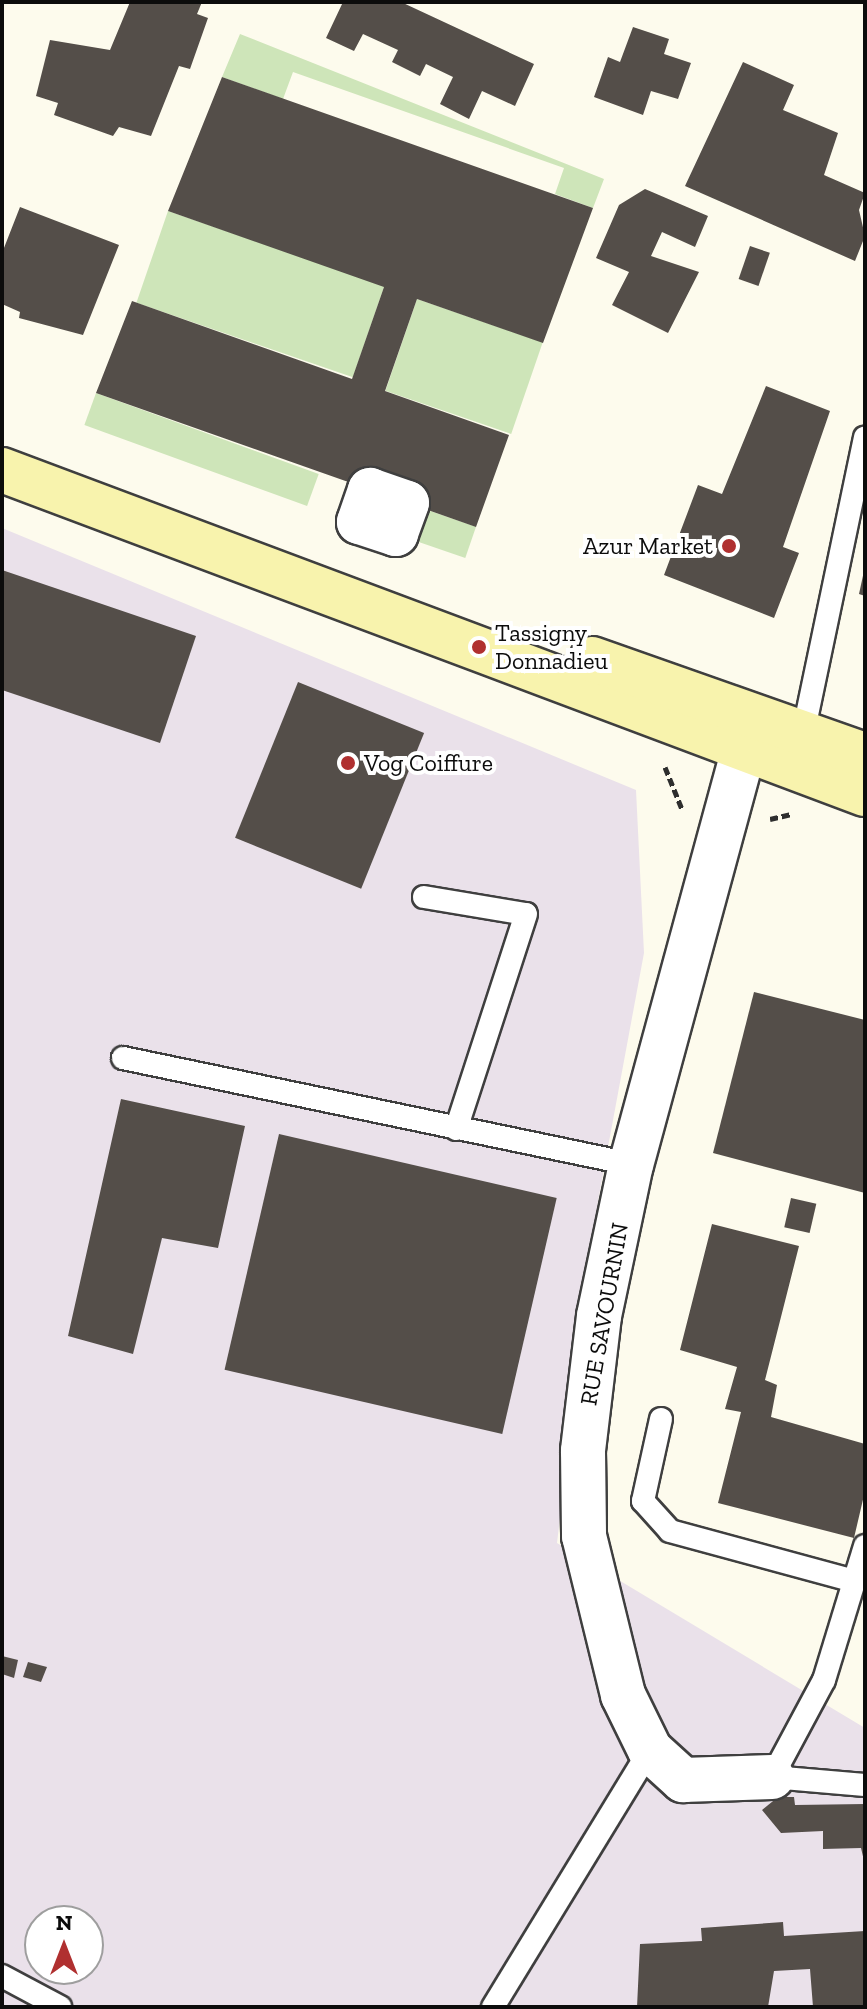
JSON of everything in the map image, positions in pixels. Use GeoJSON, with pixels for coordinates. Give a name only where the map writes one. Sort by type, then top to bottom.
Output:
{"type":"FeatureCollection","features":[{"type":"Feature","properties":{"kind":"main road"},"geometry":{"type":"LineString","coordinates":[[2,446],[865,755]]}},
{"type":"Feature","properties":{"kind":"main road"},"geometry":{"type":"LineString","coordinates":[[2,470],[865,794]]}},
{"type":"Feature","properties":{"kind":"street","name":"RUE SAVOURNIN"},"geometry":{"type":"LineString","coordinates":[[744,749],[631,1164],[590,1382],[584,1536],[619,1681],[650,1750],[683,1780],[772,1777]]}},
{"type":"Feature","properties":{"kind":"lane"},"geometry":{"type":"LineString","coordinates":[[744,749],[803,734],[865,437]]}},
{"type":"Feature","properties":{"kind":"lane"},"geometry":{"type":"LineString","coordinates":[[424,897],[526,914],[456,1129]]}},
{"type":"Feature","properties":{"kind":"lane"},"geometry":{"type":"LineString","coordinates":[[123,1058],[631,1164]]}},
{"type":"Feature","properties":{"kind":"lane"},"geometry":{"type":"LineString","coordinates":[[661,1419],[643,1501],[670,1531],[854,1581]]}},
{"type":"Feature","properties":{"kind":"lane"},"geometry":{"type":"LineString","coordinates":[[865,1546],[824,1680],[772,1777],[865,1785]]}},
{"type":"Feature","properties":{"kind":"lane"},"geometry":{"type":"LineString","coordinates":[[493,2007],[650,1750]]}},
{"type":"Feature","properties":{"kind":"lane"},"geometry":{"type":"LineString","coordinates":[[2,1976],[60,2007]]}},
{"type":"Feature","properties":{"kind":"path"},"geometry":{"type":"LineString","coordinates":[[764,821],[808,813]]}},
{"type":"Feature","properties":{"kind":"shaded area"},"geometry":{"type":"Polygon","coordinates":[[[2,528],[636,790],[644,953],[598,1201],[557,1543],[865,1728],[865,2007],[2,2007],[2,528]]]}},
{"type":"Feature","properties":{"kind":"green space"},"geometry":{"type":"Polygon","coordinates":[[[240,34],[604,179],[593,208],[555,194],[564,168],[293,72],[283,99],[222,77],[240,34]]]}},
{"type":"Feature","properties":{"kind":"green space"},"geometry":{"type":"Polygon","coordinates":[[[168,211],[385,286],[353,377],[136,303],[168,211]]]}},
{"type":"Feature","properties":{"kind":"green space"},"geometry":{"type":"Polygon","coordinates":[[[417,299],[543,342],[511,434],[385,391],[417,299]]]}},
{"type":"Feature","properties":{"kind":"green space"},"geometry":{"type":"Polygon","coordinates":[[[96,393],[319,474],[307,506],[84,425],[96,393]]]}},
{"type":"Feature","properties":{"kind":"green space"},"geometry":{"type":"Polygon","coordinates":[[[407,503],[476,527],[465,558],[396,534],[407,503]]]}},
{"type":"Feature","properties":{"kind":"building"},"geometry":{"type":"Polygon","coordinates":[[[130,2],[202,2],[197,14],[208,18],[190,69],[179,66],[151,136],[119,127],[113,136],[54,115],[58,103],[36,96],[50,40],[110,50],[130,2]]]}},
{"type":"Feature","properties":{"kind":"building"},"geometry":{"type":"Polygon","coordinates":[[[343,2],[401,2],[534,64],[515,106],[482,91],[469,119],[440,104],[453,77],[426,64],[420,76],[392,62],[398,50],[363,34],[354,51],[326,38],[343,2]]]}},
{"type":"Feature","properties":{"kind":"building"},"geometry":{"type":"Polygon","coordinates":[[[633,27],[669,39],[664,54],[691,63],[678,99],[651,91],[643,115],[594,97],[608,57],[620,62],[633,27]]]}},
{"type":"Feature","properties":{"kind":"building"},"geometry":{"type":"Polygon","coordinates":[[[743,62],[794,85],[783,110],[838,133],[824,175],[865,193],[859,210],[865,236],[855,261],[685,186],[743,62]]]}},
{"type":"Feature","properties":{"kind":"building"},"geometry":{"type":"Polygon","coordinates":[[[222,77],[593,208],[543,343],[417,299],[385,391],[509,435],[476,527],[96,393],[132,301],[352,379],[384,287],[168,211],[222,77]]]}},
{"type":"Feature","properties":{"kind":"building"},"geometry":{"type":"Polygon","coordinates":[[[645,189],[708,216],[695,247],[662,232],[651,256],[699,272],[668,333],[612,305],[629,272],[596,258],[619,205],[645,189]]]}},
{"type":"Feature","properties":{"kind":"building"},"geometry":{"type":"Polygon","coordinates":[[[20,207],[119,245],[83,335],[19,318],[20,312],[2,304],[2,253],[20,207]]]}},
{"type":"Feature","properties":{"kind":"building"},"geometry":{"type":"Polygon","coordinates":[[[750,246],[770,253],[758,286],[739,279],[750,246]]]}},
{"type":"Feature","properties":{"kind":"building"},"geometry":{"type":"Polygon","coordinates":[[[766,386],[830,411],[783,547],[799,553],[774,618],[664,575],[698,485],[722,494],[766,386]]]}},
{"type":"Feature","properties":{"kind":"building"},"geometry":{"type":"Polygon","coordinates":[[[2,570],[196,636],[160,743],[2,690],[2,570]]]}},
{"type":"Feature","properties":{"kind":"building"},"geometry":{"type":"Polygon","coordinates":[[[865,571],[865,596],[859,594],[865,571]]]}},
{"type":"Feature","properties":{"kind":"building"},"geometry":{"type":"Polygon","coordinates":[[[298,682],[424,733],[361,889],[235,838],[298,682]]]}},
{"type":"Feature","properties":{"kind":"building"},"geometry":{"type":"Polygon","coordinates":[[[754,992],[865,1020],[865,1193],[713,1153],[754,992]]]}},
{"type":"Feature","properties":{"kind":"building"},"geometry":{"type":"Polygon","coordinates":[[[121,1099],[245,1126],[218,1248],[162,1238],[133,1354],[68,1336],[121,1099]]]}},
{"type":"Feature","properties":{"kind":"building"},"geometry":{"type":"Polygon","coordinates":[[[279,1134],[557,1198],[502,1434],[225,1370],[279,1134]]]}},
{"type":"Feature","properties":{"kind":"building"},"geometry":{"type":"Polygon","coordinates":[[[791,1198],[816,1204],[810,1233],[784,1227],[791,1198]]]}},
{"type":"Feature","properties":{"kind":"building"},"geometry":{"type":"Polygon","coordinates":[[[712,1224],[799,1246],[765,1380],[777,1385],[771,1417],[865,1444],[865,1491],[854,1538],[718,1503],[741,1412],[725,1409],[737,1367],[680,1350],[712,1224]]]}},
{"type":"Feature","properties":{"kind":"building"},"geometry":{"type":"Polygon","coordinates":[[[2,1656],[18,1660],[14,1678],[2,1674],[2,1656]]]}},
{"type":"Feature","properties":{"kind":"building"},"geometry":{"type":"Polygon","coordinates":[[[28,1662],[47,1667],[41,1682],[23,1677],[28,1662]]]}},
{"type":"Feature","properties":{"kind":"building"},"geometry":{"type":"Polygon","coordinates":[[[778,1797],[794,1797],[795,1805],[865,1804],[865,1865],[861,1848],[823,1849],[823,1831],[781,1833],[762,1810],[778,1797]]]}},
{"type":"Feature","properties":{"kind":"building"},"geometry":{"type":"Polygon","coordinates":[[[783,1922],[784,1936],[865,1931],[865,2007],[813,2007],[810,1969],[774,1971],[768,2007],[637,2007],[640,1944],[702,1941],[701,1928],[783,1922]]]}},
{"type":"Feature","properties":{"kind":"place","name":"Azur Market"},"geometry":{"type":"Point","coordinates":[729,546]}},
{"type":"Feature","properties":{"kind":"place","name":"Tassigny Donnadieu"},"geometry":{"type":"Point","coordinates":[479,647]}},
{"type":"Feature","properties":{"kind":"place","name":"Vog Coiffure"},"geometry":{"type":"Point","coordinates":[348,763]}}]}
